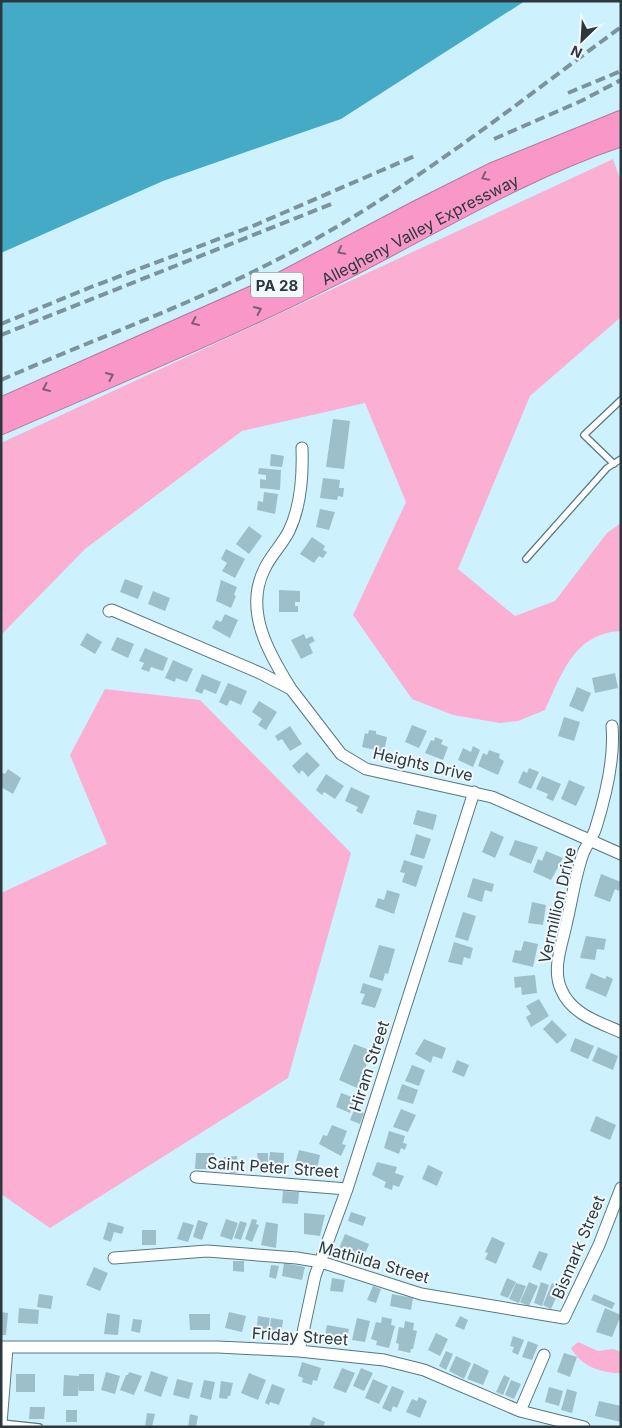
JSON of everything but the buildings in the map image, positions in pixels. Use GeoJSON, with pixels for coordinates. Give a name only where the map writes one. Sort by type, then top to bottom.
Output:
{"type":"FeatureCollection","features":[{"type":"Feature","properties":{"kind":"highway"},"geometry":{"type":"LineString","coordinates":[[546,150],[621,106]]}},
{"type":"Feature","properties":{"kind":"highway","name":"Allegheny Valley Expressway"},"geometry":{"type":"LineString","coordinates":[[1,408],[267,290],[417,210],[546,150],[621,121]]}},
{"type":"Feature","properties":{"kind":"highway","name":"Allegheny Valley Expressway"},"geometry":{"type":"LineString","coordinates":[[1,424],[198,338],[335,274],[527,174],[621,136]]}},
{"type":"Feature","properties":{"kind":"highway"},"geometry":{"type":"LineString","coordinates":[[335,274],[396,251],[551,176],[621,150]]}},
{"type":"Feature","properties":{"kind":"street"},"geometry":{"type":"LineString","coordinates":[[291,690],[274,660],[260,629],[257,612],[262,573],[270,557],[288,533],[294,518],[300,492],[302,448]]}},
{"type":"Feature","properties":{"kind":"street","name":"Heights Drive"},"geometry":{"type":"LineString","coordinates":[[109,611],[112,610],[260,673],[291,690],[332,743],[352,762],[374,771],[474,792],[492,798],[621,854]]}},
{"type":"Feature","properties":{"kind":"street","name":"Vermillion Drive"},"geometry":{"type":"LineString","coordinates":[[612,726],[612,756],[596,828],[584,852],[562,942],[558,963],[558,978],[565,997],[576,1009],[586,1017],[621,1032]]}},
{"type":"Feature","properties":{"kind":"street","name":"Hiram Street"},"geometry":{"type":"LineString","coordinates":[[299,1350],[311,1293],[347,1189],[474,792]]}},
{"type":"Feature","properties":{"kind":"street","name":"Saint Peter Street"},"geometry":{"type":"LineString","coordinates":[[196,1177],[347,1189]]}},
{"type":"Feature","properties":{"kind":"street","name":"Bismark Street"},"geometry":{"type":"LineString","coordinates":[[564,1318],[599,1245],[621,1188]]}},
{"type":"Feature","properties":{"kind":"street","name":"Mathilda Street"},"geometry":{"type":"LineString","coordinates":[[114,1258],[207,1251],[321,1262],[421,1294],[564,1318]]}},
{"type":"Feature","properties":{"kind":"street"},"geometry":{"type":"LineString","coordinates":[[1,1424],[4,1347]]}},
{"type":"Feature","properties":{"kind":"street","name":"Friday Street"},"geometry":{"type":"LineString","coordinates":[[4,1347],[218,1347],[299,1350],[405,1363],[520,1411],[584,1427]]}},
{"type":"Feature","properties":{"kind":"street"},"geometry":{"type":"LineString","coordinates":[[520,1411],[544,1355]]}},
{"type":"Feature","properties":{"kind":"street"},"geometry":{"type":"LineString","coordinates":[[534,1414],[541,1427]]}},
{"type":"Feature","properties":{"kind":"lane"},"geometry":{"type":"LineString","coordinates":[[614,464],[584,435],[621,400]]}},
{"type":"Feature","properties":{"kind":"lane"},"geometry":{"type":"LineString","coordinates":[[526,559],[608,468],[621,459]]}},
{"type":"Feature","properties":{"kind":"lane"},"geometry":{"type":"LineString","coordinates":[[1,1424],[39,1427]]}},
{"type":"Feature","properties":{"kind":"shaded area"},"geometry":{"type":"Polygon","coordinates":[[[613,159],[621,182],[621,317],[530,396],[458,569],[515,616],[555,601],[607,533],[621,523],[621,631],[605,633],[581,647],[564,670],[545,710],[518,721],[500,723],[453,715],[412,699],[353,615],[406,502],[365,403],[242,431],[85,549],[1,635],[1,443],[613,159]]]}},
{"type":"Feature","properties":{"kind":"shaded area"},"geometry":{"type":"Polygon","coordinates":[[[105,689],[200,700],[351,853],[288,1078],[50,1228],[1,1194],[1,893],[107,844],[70,755],[105,689]]]}},
{"type":"Feature","properties":{"kind":"shaded area"},"geometry":{"type":"Polygon","coordinates":[[[578,1342],[598,1351],[613,1349],[621,1352],[621,1373],[599,1370],[580,1360],[571,1348],[578,1342]]]}},
{"type":"Feature","properties":{"kind":"water"},"geometry":{"type":"Polygon","coordinates":[[[1,1],[525,1],[341,119],[163,181],[1,253],[1,1]]]}},
{"type":"Feature","properties":{"kind":"railway"},"geometry":{"type":"LineString","coordinates":[[1,380],[218,288],[253,272],[332,230],[459,147],[621,27]]}},
{"type":"Feature","properties":{"kind":"railway"},"geometry":{"type":"LineString","coordinates":[[568,93],[621,71]]}},
{"type":"Feature","properties":{"kind":"railway"},"geometry":{"type":"LineString","coordinates":[[494,139],[581,101],[621,80]]}},
{"type":"Feature","properties":{"kind":"railway"},"geometry":{"type":"LineString","coordinates":[[1,324],[91,287],[253,226],[417,155]]}},
{"type":"Feature","properties":{"kind":"railway"},"geometry":{"type":"LineString","coordinates":[[1,335],[334,203]]}}]}
